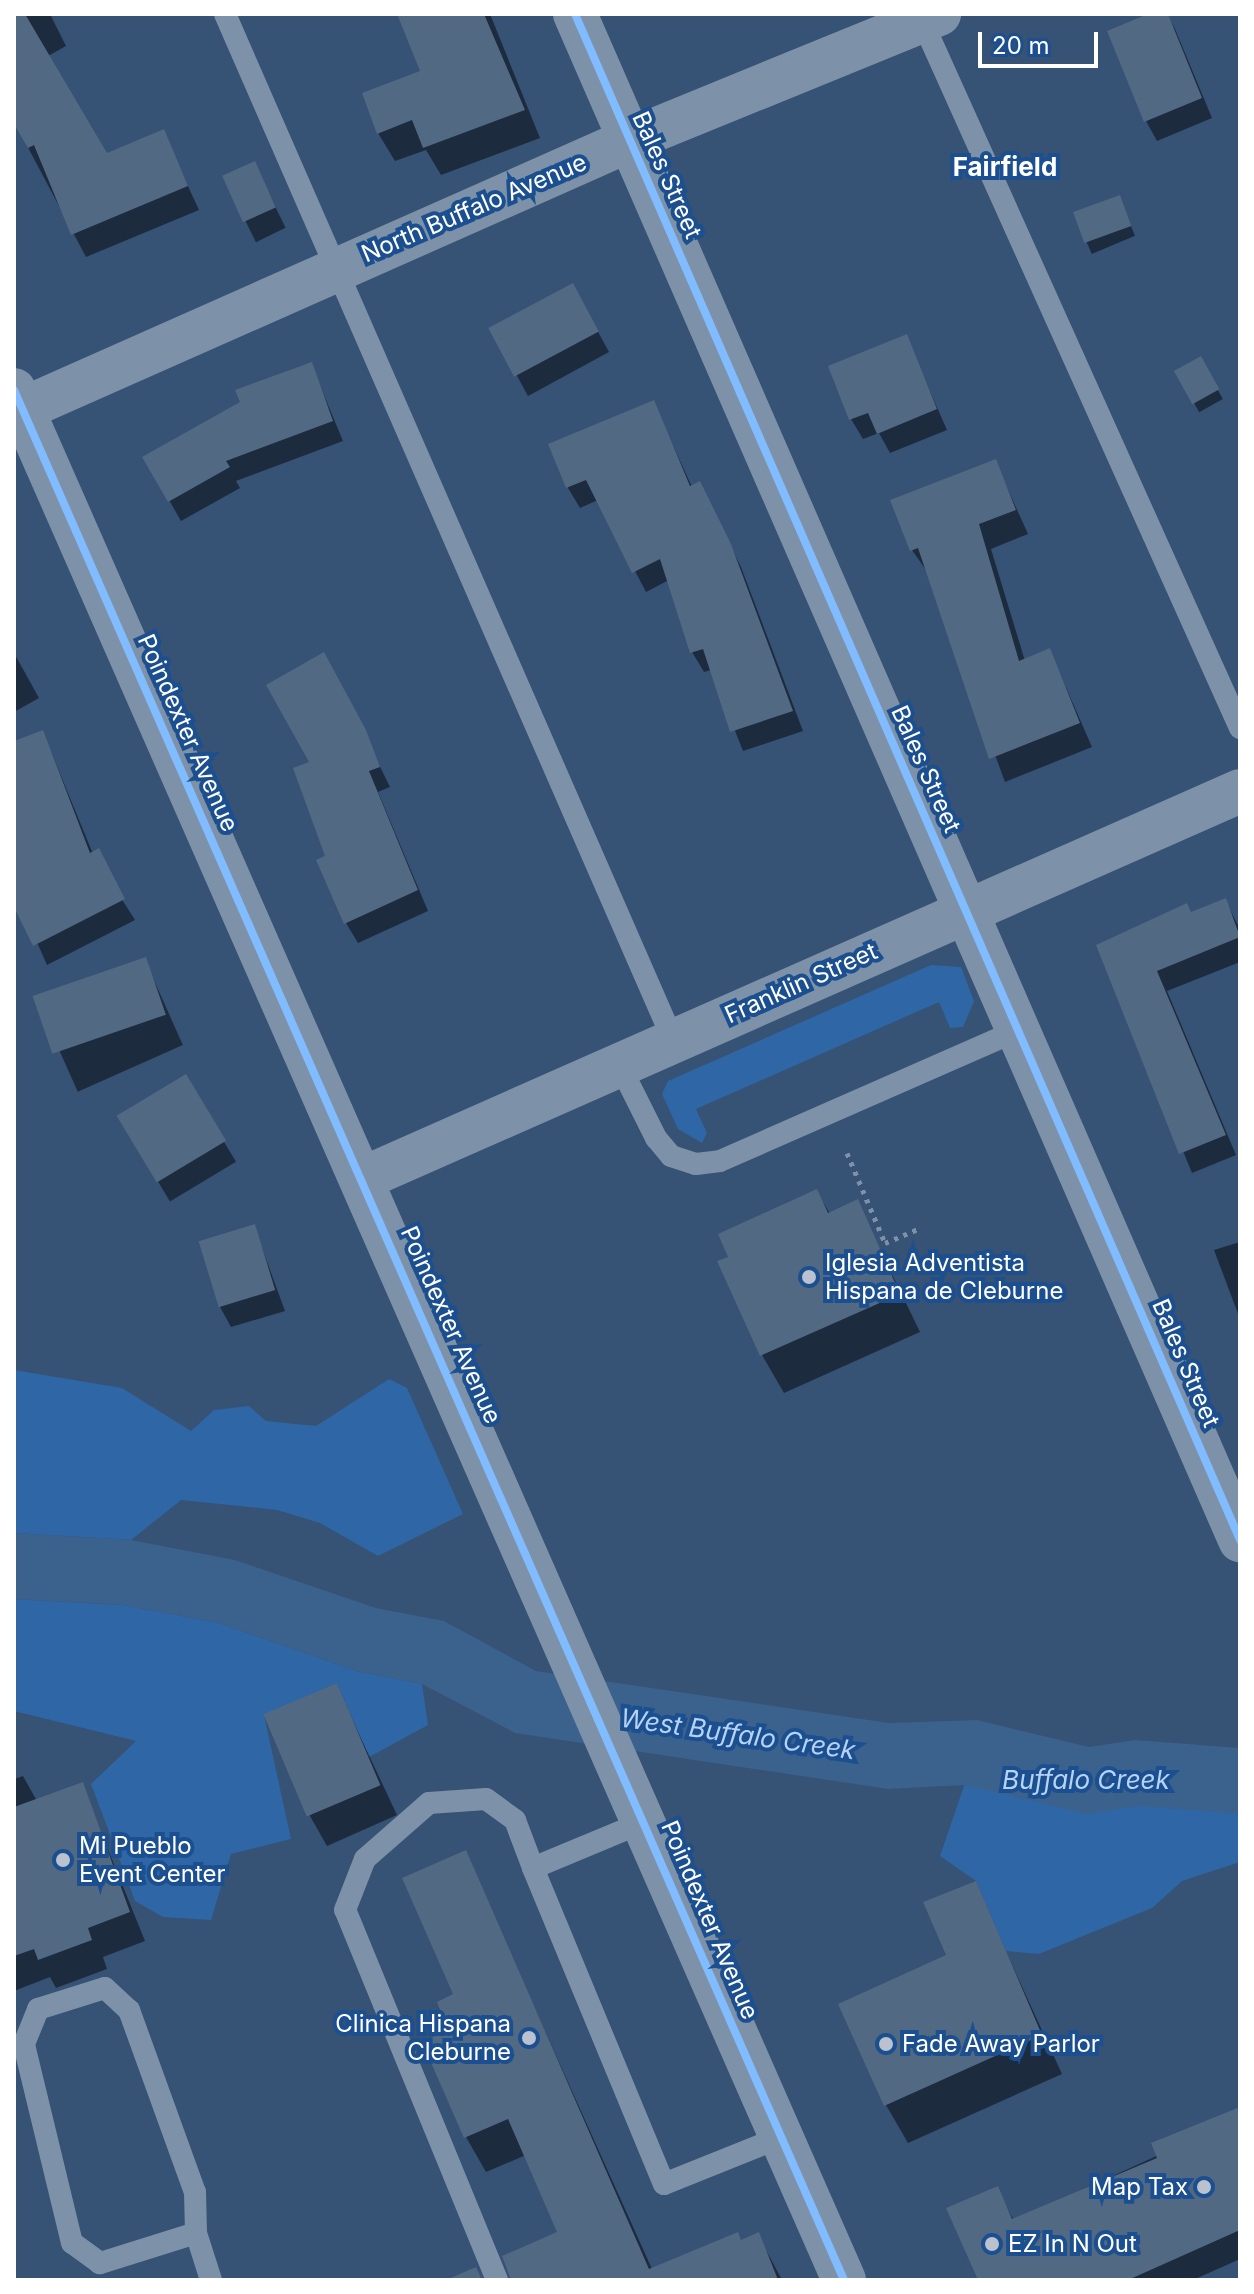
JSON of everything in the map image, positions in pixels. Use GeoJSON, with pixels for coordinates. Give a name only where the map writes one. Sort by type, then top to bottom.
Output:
{"type":"FeatureCollection","features":[{"type":"Feature","properties":{"kind":"street","name":"Bales Street"},"geometry":{"type":"LineString","coordinates":[[575,14],[1020,1029],[1240,1540]]}},
{"type":"Feature","properties":{"kind":"street","name":"North Buffalo Avenue"},"geometry":{"type":"LineString","coordinates":[[17,404],[630,140],[927,17]]}},
{"type":"Feature","properties":{"kind":"street","name":"Poindexter Avenue"},"geometry":{"type":"LineString","coordinates":[[17,404],[513,1514],[844,2280]]}},
{"type":"Feature","properties":{"kind":"street","name":"Franklin Street"},"geometry":{"type":"LineString","coordinates":[[364,1178],[1240,791]]}},
{"type":"Feature","properties":{"kind":"lane"},"geometry":{"type":"LineString","coordinates":[[225,14],[673,1040]]}},
{"type":"Feature","properties":{"kind":"lane"},"geometry":{"type":"LineString","coordinates":[[927,17],[1240,728]]}},
{"type":"Feature","properties":{"kind":"lane"},"geometry":{"type":"LineString","coordinates":[[619,1064],[656,1138],[671,1156],[696,1164],[720,1161],[1020,1029]]}},
{"type":"Feature","properties":{"kind":"lane"},"geometry":{"type":"LineString","coordinates":[[497,2280],[345,1910],[365,1859],[429,1803],[486,1799],[515,1820],[664,2184],[781,2137]]}},
{"type":"Feature","properties":{"kind":"lane"},"geometry":{"type":"LineString","coordinates":[[533,1868],[639,1802]]}},
{"type":"Feature","properties":{"kind":"lane"},"geometry":{"type":"LineString","coordinates":[[196,2233],[100,2263],[72,2243],[24,2044],[38,2009],[105,1988],[119,1996],[195,2192],[196,2233],[211,2280]]}},
{"type":"Feature","properties":{"kind":"path"},"geometry":{"type":"LineString","coordinates":[[847,1153],[885,1243],[921,1228]]}},
{"type":"Feature","properties":{"kind":"shaded area"},"geometry":{"type":"Polygon","coordinates":[[[931,965],[961,967],[974,1001],[963,1027],[950,1028],[939,1002],[696,1109],[707,1133],[702,1143],[678,1129],[662,1094],[668,1081],[931,965]]]}},
{"type":"Feature","properties":{"kind":"shaded area"},"geometry":{"type":"Polygon","coordinates":[[[14,1370],[122,1388],[191,1431],[214,1410],[249,1406],[266,1421],[316,1426],[389,1379],[407,1388],[463,1514],[378,1556],[320,1523],[277,1510],[181,1500],[131,1540],[14,1533],[14,1370]]]}},
{"type":"Feature","properties":{"kind":"shaded area"},"geometry":{"type":"Polygon","coordinates":[[[14,1599],[123,1605],[219,1623],[357,1671],[422,1684],[428,1725],[369,1757],[337,1683],[264,1715],[291,1839],[231,1854],[211,1920],[163,1917],[135,1901],[91,1784],[136,1741],[14,1711],[14,1599]]]}},
{"type":"Feature","properties":{"kind":"shaded area"},"geometry":{"type":"Polygon","coordinates":[[[1240,1761],[1240,1862],[1182,1881],[1152,1908],[1039,1954],[1006,1951],[976,1881],[940,1856],[967,1777],[1240,1761]]]}},
{"type":"Feature","properties":{"kind":"water","name":"Buffalo Creek"},"geometry":{"type":"Polygon","coordinates":[[[14,1533],[131,1540],[235,1560],[376,1608],[444,1621],[536,1671],[889,1723],[977,1720],[1089,1747],[1135,1740],[1240,1748],[1240,1814],[1138,1806],[1087,1814],[965,1785],[888,1789],[515,1733],[422,1684],[357,1671],[219,1623],[123,1605],[14,1599],[14,1533]]]}},
{"type":"Feature","properties":{"kind":"building"},"geometry":{"type":"Polygon","coordinates":[[[14,14],[25,14],[107,153],[164,129],[188,186],[71,235],[34,145],[28,148],[14,124],[14,14]]]}},
{"type":"Feature","properties":{"kind":"building"},"geometry":{"type":"Polygon","coordinates":[[[397,14],[484,14],[525,110],[423,148],[412,120],[377,134],[362,93],[420,71],[397,14]]]}},
{"type":"Feature","properties":{"kind":"building"},"geometry":{"type":"Polygon","coordinates":[[[1148,14],[1168,14],[1202,98],[1144,122],[1107,31],[1148,14]]]}},
{"type":"Feature","properties":{"kind":"building"},"geometry":{"type":"Polygon","coordinates":[[[255,161],[276,208],[243,222],[222,176],[255,161]]]}},
{"type":"Feature","properties":{"kind":"building"},"geometry":{"type":"Polygon","coordinates":[[[1120,195],[1131,226],[1084,243],[1073,212],[1120,195]]]}},
{"type":"Feature","properties":{"kind":"building"},"geometry":{"type":"Polygon","coordinates":[[[573,283],[599,332],[514,377],[488,328],[573,283]]]}},
{"type":"Feature","properties":{"kind":"building"},"geometry":{"type":"Polygon","coordinates":[[[907,334],[937,409],[877,434],[868,413],[849,420],[828,366],[907,334]]]}},
{"type":"Feature","properties":{"kind":"building"},"geometry":{"type":"Polygon","coordinates":[[[1201,356],[1219,389],[1192,404],[1174,371],[1201,356]]]}},
{"type":"Feature","properties":{"kind":"building"},"geometry":{"type":"Polygon","coordinates":[[[312,362],[333,421],[226,461],[230,467],[168,502],[142,457],[240,402],[235,390],[312,362]]]}},
{"type":"Feature","properties":{"kind":"building"},"geometry":{"type":"Polygon","coordinates":[[[654,400],[690,486],[700,481],[731,544],[793,711],[730,732],[703,649],[690,653],[660,559],[632,573],[586,480],[566,488],[548,444],[654,400]]]}},
{"type":"Feature","properties":{"kind":"building"},"geometry":{"type":"Polygon","coordinates":[[[996,459],[1016,510],[979,524],[1019,661],[1050,648],[1080,723],[989,759],[918,548],[910,551],[890,500],[996,459]]]}},
{"type":"Feature","properties":{"kind":"building"},"geometry":{"type":"Polygon","coordinates":[[[324,652],[366,730],[380,767],[369,771],[418,890],[344,924],[316,860],[325,856],[293,768],[309,762],[266,685],[324,652]]]}},
{"type":"Feature","properties":{"kind":"building"},"geometry":{"type":"Polygon","coordinates":[[[43,730],[90,853],[99,848],[125,899],[33,946],[14,907],[14,741],[43,730]]]}},
{"type":"Feature","properties":{"kind":"building"},"geometry":{"type":"Polygon","coordinates":[[[1226,898],[1240,937],[1157,971],[1226,1135],[1179,1154],[1096,945],[1187,903],[1191,912],[1226,898]]]}},
{"type":"Feature","properties":{"kind":"building"},"geometry":{"type":"Polygon","coordinates":[[[146,957],[166,1015],[52,1054],[33,996],[146,957]]]}},
{"type":"Feature","properties":{"kind":"building"},"geometry":{"type":"Polygon","coordinates":[[[186,1074],[226,1141],[157,1183],[117,1116],[186,1074]]]}},
{"type":"Feature","properties":{"kind":"building","name":"Iglesia Adventista Hispana de Cleburne"},"geometry":{"type":"Polygon","coordinates":[[[817,1189],[828,1213],[858,1199],[900,1294],[760,1356],[717,1261],[728,1257],[718,1234],[817,1189]]]}},
{"type":"Feature","properties":{"kind":"building"},"geometry":{"type":"Polygon","coordinates":[[[255,1224],[275,1290],[219,1307],[199,1241],[255,1224]]]}},
{"type":"Feature","properties":{"kind":"building"},"geometry":{"type":"Polygon","coordinates":[[[337,1683],[380,1785],[307,1816],[263,1714],[337,1683]]]}},
{"type":"Feature","properties":{"kind":"building","name":"Mi Pueblo Event Center"},"geometry":{"type":"Polygon","coordinates":[[[83,1782],[130,1912],[88,1928],[92,1940],[38,1960],[34,1949],[14,1956],[14,1807],[83,1782]]]}},
{"type":"Feature","properties":{"kind":"building"},"geometry":{"type":"Polygon","coordinates":[[[466,1850],[649,2269],[738,2232],[741,2240],[759,2232],[778,2280],[511,2280],[502,2256],[557,2232],[508,2119],[464,2138],[422,2042],[448,2030],[437,2002],[453,1994],[402,1878],[466,1850]]]}},
{"type":"Feature","properties":{"kind":"building"},"geometry":{"type":"Polygon","coordinates":[[[976,1881],[1042,2035],[884,2106],[838,2004],[946,1955],[923,1902],[976,1881]]]}},
{"type":"Feature","properties":{"kind":"building"},"geometry":{"type":"Polygon","coordinates":[[[1240,2107],[1240,2230],[1128,2280],[978,2280],[946,2208],[998,2186],[1012,2219],[1157,2158],[1151,2143],[1240,2107]]]}},
{"type":"Feature","properties":{"kind":"building"},"geometry":{"type":"Polygon","coordinates":[[[476,2267],[482,2280],[446,2280],[476,2267]]]}},
{"type":"Feature","properties":{"kind":"cycle path"},"geometry":{"type":"LineString","coordinates":[[575,14],[1240,1540]]}},
{"type":"Feature","properties":{"kind":"cycle path"},"geometry":{"type":"LineString","coordinates":[[14,390],[844,2280]]}},
{"type":"Feature","properties":{"kind":"place","name":"Iglesia Adventista Hispana de Cleburne"},"geometry":{"type":"Point","coordinates":[809,1277]}},
{"type":"Feature","properties":{"kind":"place","name":"Mi Pueblo Event Center"},"geometry":{"type":"Point","coordinates":[63,1860]}},
{"type":"Feature","properties":{"kind":"place","name":"Clinica Hispana Cleburne"},"geometry":{"type":"Point","coordinates":[529,2038]}},
{"type":"Feature","properties":{"kind":"place","name":"Fade Away Parlor"},"geometry":{"type":"Point","coordinates":[886,2044]}},
{"type":"Feature","properties":{"kind":"place","name":"Map Tax"},"geometry":{"type":"Point","coordinates":[1204,2187]}},
{"type":"Feature","properties":{"kind":"place","name":"EZ In N Out"},"geometry":{"type":"Point","coordinates":[992,2244]}},
{"type":"Feature","properties":{"kind":"district","name":"Fairfield"},"geometry":{"type":"Point","coordinates":[1005,167]}},
{"type":"Feature","properties":{"kind":"water label","name":"West Buffalo Creek"},"geometry":{"type":"Point","coordinates":[738,1734]}}]}
